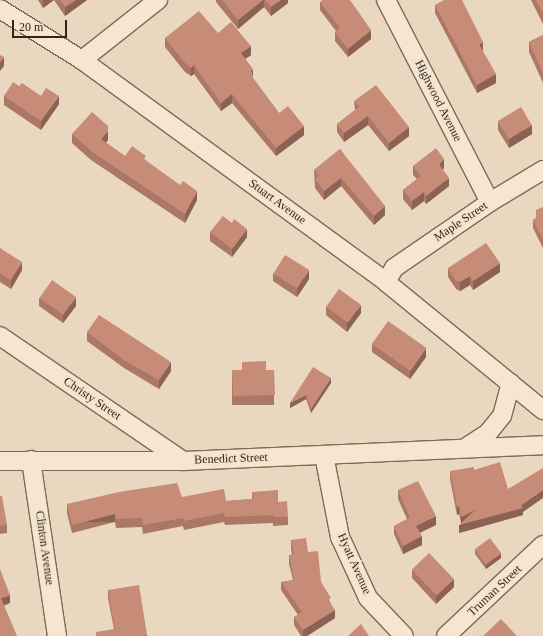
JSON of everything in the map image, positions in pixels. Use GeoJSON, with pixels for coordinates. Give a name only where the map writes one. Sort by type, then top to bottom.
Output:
{"type":"FeatureCollection","features":[{"type":"Feature","properties":{"kind":"street"},"geometry":{"type":"LineString","coordinates":[[82,60],[158,0]]}},
{"type":"Feature","properties":{"kind":"street","name":"Highwood Avenue"},"geometry":{"type":"LineString","coordinates":[[386,0],[490,202]]}},
{"type":"Feature","properties":{"kind":"street","name":"Stuart Avenue"},"geometry":{"type":"LineString","coordinates":[[0,9],[82,60],[386,282],[543,410]]}},
{"type":"Feature","properties":{"kind":"street","name":"Maple Street"},"geometry":{"type":"LineString","coordinates":[[386,282],[394,268],[490,202],[543,170]]}},
{"type":"Feature","properties":{"kind":"street","name":"Christy Street"},"geometry":{"type":"LineString","coordinates":[[0,336],[183,461]]}},
{"type":"Feature","properties":{"kind":"street","name":"Benedict Street"},"geometry":{"type":"LineString","coordinates":[[462,450],[480,440],[499,421],[506,407],[511,383]]}},
{"type":"Feature","properties":{"kind":"street","name":"Benedict Street"},"geometry":{"type":"LineString","coordinates":[[0,461],[183,461],[462,450],[543,444]]}},
{"type":"Feature","properties":{"kind":"street","name":"Hyatt Avenue"},"geometry":{"type":"LineString","coordinates":[[324,455],[340,537],[368,598],[404,636]]}},
{"type":"Feature","properties":{"kind":"street","name":"Clinton Avenue"},"geometry":{"type":"LineString","coordinates":[[31,460],[57,636]]}},
{"type":"Feature","properties":{"kind":"street","name":"Truman Street"},"geometry":{"type":"LineString","coordinates":[[446,636],[543,545]]}},
{"type":"Feature","properties":{"kind":"building"},"geometry":{"type":"Polygon","coordinates":[[[60,0],[76,0],[65,7],[60,0]]]}},
{"type":"Feature","properties":{"kind":"building"},"geometry":{"type":"Polygon","coordinates":[[[222,0],[263,0],[238,20],[222,0]]]}},
{"type":"Feature","properties":{"kind":"building"},"geometry":{"type":"Polygon","coordinates":[[[265,0],[281,0],[271,7],[265,0]]]}},
{"type":"Feature","properties":{"kind":"building"},"geometry":{"type":"Polygon","coordinates":[[[322,0],[350,0],[371,30],[348,49],[335,32],[340,28],[320,2],[322,0]]]}},
{"type":"Feature","properties":{"kind":"building"},"geometry":{"type":"Polygon","coordinates":[[[444,0],[462,0],[483,42],[479,44],[496,74],[477,85],[435,5],[444,0]]]}},
{"type":"Feature","properties":{"kind":"building"},"geometry":{"type":"Polygon","coordinates":[[[536,0],[543,0],[543,14],[536,0]]]}},
{"type":"Feature","properties":{"kind":"building"},"geometry":{"type":"Polygon","coordinates":[[[199,11],[218,33],[231,22],[251,46],[241,53],[253,69],[251,71],[253,79],[279,113],[288,106],[304,126],[276,148],[232,94],[221,103],[194,65],[191,68],[185,63],[165,38],[199,11]]]}},
{"type":"Feature","properties":{"kind":"building"},"geometry":{"type":"Polygon","coordinates":[[[543,35],[543,74],[529,42],[543,35]]]}},
{"type":"Feature","properties":{"kind":"building"},"geometry":{"type":"Polygon","coordinates":[[[0,55],[4,57],[0,62],[0,55]]]}},
{"type":"Feature","properties":{"kind":"building"},"geometry":{"type":"Polygon","coordinates":[[[13,82],[19,86],[22,83],[41,96],[46,88],[59,96],[41,121],[4,96],[13,82]]]}},
{"type":"Feature","properties":{"kind":"building"},"geometry":{"type":"Polygon","coordinates":[[[376,85],[409,127],[389,143],[368,116],[344,133],[337,124],[359,107],[354,101],[376,85]]]}},
{"type":"Feature","properties":{"kind":"building"},"geometry":{"type":"Polygon","coordinates":[[[521,107],[532,125],[509,139],[498,121],[521,107]]]}},
{"type":"Feature","properties":{"kind":"building"},"geometry":{"type":"Polygon","coordinates":[[[92,112],[108,126],[108,131],[101,139],[125,156],[132,146],[146,156],[144,159],[180,185],[183,181],[197,191],[185,214],[91,151],[72,134],[92,112]]]}},
{"type":"Feature","properties":{"kind":"building"},"geometry":{"type":"Polygon","coordinates":[[[436,148],[444,159],[439,164],[449,178],[426,196],[424,192],[412,201],[403,190],[421,176],[413,166],[436,148]]]}},
{"type":"Feature","properties":{"kind":"building"},"geometry":{"type":"Polygon","coordinates":[[[340,149],[385,206],[374,216],[341,178],[324,191],[315,179],[319,176],[314,170],[340,149]]]}},
{"type":"Feature","properties":{"kind":"building"},"geometry":{"type":"Polygon","coordinates":[[[543,207],[543,240],[533,220],[536,218],[536,210],[543,207]]]}},
{"type":"Feature","properties":{"kind":"building"},"geometry":{"type":"Polygon","coordinates":[[[223,216],[232,223],[234,219],[247,229],[232,249],[210,232],[223,216]]]}},
{"type":"Feature","properties":{"kind":"building"},"geometry":{"type":"Polygon","coordinates":[[[486,243],[500,263],[473,281],[470,276],[460,282],[456,281],[448,268],[486,243]]]}},
{"type":"Feature","properties":{"kind":"building"},"geometry":{"type":"Polygon","coordinates":[[[0,248],[22,262],[11,280],[0,273],[0,248]]]}},
{"type":"Feature","properties":{"kind":"building"},"geometry":{"type":"Polygon","coordinates":[[[285,255],[309,270],[297,288],[273,274],[285,255]]]}},
{"type":"Feature","properties":{"kind":"building"},"geometry":{"type":"Polygon","coordinates":[[[52,280],[76,297],[63,315],[39,298],[52,280]]]}},
{"type":"Feature","properties":{"kind":"building"},"geometry":{"type":"Polygon","coordinates":[[[339,289],[361,305],[348,323],[326,307],[339,289]]]}},
{"type":"Feature","properties":{"kind":"building"},"geometry":{"type":"Polygon","coordinates":[[[99,315],[171,362],[159,380],[124,360],[87,332],[99,315]]]}},
{"type":"Feature","properties":{"kind":"building"},"geometry":{"type":"Polygon","coordinates":[[[388,321],[427,348],[410,371],[372,344],[388,321]]]}},
{"type":"Feature","properties":{"kind":"building"},"geometry":{"type":"Polygon","coordinates":[[[266,361],[266,370],[274,370],[275,395],[233,396],[232,370],[242,370],[242,362],[266,361]]]}},
{"type":"Feature","properties":{"kind":"building"},"geometry":{"type":"Polygon","coordinates":[[[313,367],[331,378],[311,409],[306,395],[290,403],[313,367]]]}},
{"type":"Feature","properties":{"kind":"building"},"geometry":{"type":"Polygon","coordinates":[[[500,462],[508,489],[543,468],[543,490],[521,505],[523,508],[459,525],[475,510],[461,517],[459,506],[457,507],[450,471],[474,467],[474,470],[500,462]]]}},
{"type":"Feature","properties":{"kind":"building"},"geometry":{"type":"Polygon","coordinates":[[[418,481],[436,516],[416,526],[422,536],[403,546],[394,526],[410,518],[398,490],[418,481]]]}},
{"type":"Feature","properties":{"kind":"building"},"geometry":{"type":"Polygon","coordinates":[[[177,483],[182,497],[224,489],[226,501],[253,499],[252,492],[278,490],[278,502],[287,501],[288,517],[273,517],[273,515],[225,517],[224,513],[184,521],[183,518],[143,525],[142,518],[116,519],[115,514],[72,525],[67,504],[119,492],[177,483]]]}},
{"type":"Feature","properties":{"kind":"building"},"geometry":{"type":"Polygon","coordinates":[[[0,496],[2,496],[7,525],[0,526],[0,496]]]}},
{"type":"Feature","properties":{"kind":"building"},"geometry":{"type":"Polygon","coordinates":[[[306,538],[308,552],[318,551],[321,582],[331,598],[328,600],[335,610],[303,630],[294,617],[302,612],[281,582],[294,580],[289,555],[294,554],[291,540],[306,538]]]}},
{"type":"Feature","properties":{"kind":"building"},"geometry":{"type":"Polygon","coordinates":[[[490,538],[501,553],[486,565],[475,549],[490,538]]]}},
{"type":"Feature","properties":{"kind":"building"},"geometry":{"type":"Polygon","coordinates":[[[429,553],[454,579],[437,596],[412,570],[429,553]]]}},
{"type":"Feature","properties":{"kind":"building"},"geometry":{"type":"Polygon","coordinates":[[[0,569],[10,595],[1,598],[17,636],[0,636],[0,569]]]}},
{"type":"Feature","properties":{"kind":"building"},"geometry":{"type":"Polygon","coordinates":[[[139,585],[147,635],[96,636],[96,632],[115,629],[108,590],[139,585]]]}},
{"type":"Feature","properties":{"kind":"building"},"geometry":{"type":"Polygon","coordinates":[[[501,619],[516,636],[483,636],[501,619]]]}},
{"type":"Feature","properties":{"kind":"building"},"geometry":{"type":"Polygon","coordinates":[[[361,624],[369,636],[348,636],[361,624]]]}}]}
